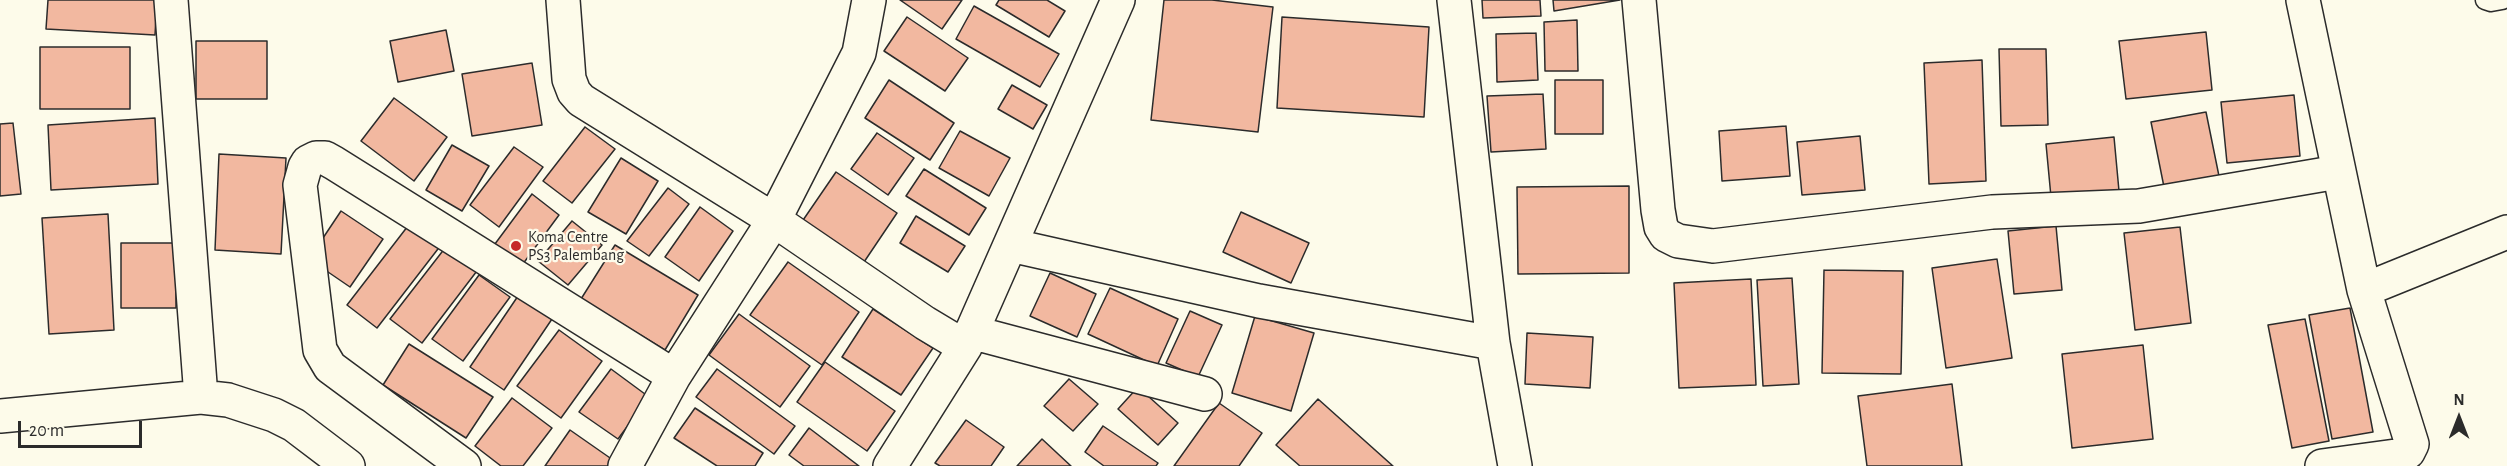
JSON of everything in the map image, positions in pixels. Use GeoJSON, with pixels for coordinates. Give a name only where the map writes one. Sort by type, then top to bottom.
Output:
{"type":"FeatureCollection","features":[{"type":"Feature","properties":{"kind":"street"},"geometry":{"type":"LineString","coordinates":[[171,0],[201,397]]}},
{"type":"Feature","properties":{"kind":"street"},"geometry":{"type":"LineString","coordinates":[[563,0],[569,79],[577,97],[774,220],[968,339],[1205,394]]}},
{"type":"Feature","properties":{"kind":"street"},"geometry":{"type":"LineString","coordinates":[[625,466],[674,376],[774,220],[859,53],[870,0]]}},
{"type":"Feature","properties":{"kind":"street"},"geometry":{"type":"LineString","coordinates":[[898,463],[968,339],[1118,0]]}},
{"type":"Feature","properties":{"kind":"street"},"geometry":{"type":"LineString","coordinates":[[1454,0],[1493,343],[1515,466]]}},
{"type":"Feature","properties":{"kind":"street"},"geometry":{"type":"LineString","coordinates":[[1639,0],[1658,210],[1661,227],[1666,235],[1678,241],[1713,246],[1992,212],[2139,206],[2338,172]]}},
{"type":"Feature","properties":{"kind":"street"},"geometry":{"type":"LineString","coordinates":[[2303,0],[2364,290],[2412,444],[2410,459],[2403,455],[2322,466]]}},
{"type":"Feature","properties":{"kind":"street"},"geometry":{"type":"LineString","coordinates":[[464,466],[330,367],[325,360],[318,339],[301,197],[301,176],[308,162],[316,158],[325,158],[334,163],[674,376]]}},
{"type":"Feature","properties":{"kind":"street"},"geometry":{"type":"LineString","coordinates":[[2364,290],[2507,232]]}},
{"type":"Feature","properties":{"kind":"street"},"geometry":{"type":"LineString","coordinates":[[1010,245],[1259,301],[1493,343]]}},
{"type":"Feature","properties":{"kind":"street"},"geometry":{"type":"LineString","coordinates":[[0,416],[201,397],[228,400],[274,414],[294,425],[348,466]]}},
{"type":"Feature","properties":{"kind":"lane"},"geometry":{"type":"LineString","coordinates":[[2485,0],[2491,2],[2502,0]]}},
{"type":"Feature","properties":{"kind":"building"},"geometry":{"type":"Polygon","coordinates":[[[48,0],[157,0],[155,35],[46,29],[48,0]]]}},
{"type":"Feature","properties":{"kind":"building"},"geometry":{"type":"Polygon","coordinates":[[[900,0],[962,0],[942,29],[900,0]]]}},
{"type":"Feature","properties":{"kind":"building"},"geometry":{"type":"Polygon","coordinates":[[[999,0],[1047,0],[1065,11],[1049,37],[996,5],[999,0]]]}},
{"type":"Feature","properties":{"kind":"building"},"geometry":{"type":"Polygon","coordinates":[[[1164,0],[1212,0],[1273,7],[1258,132],[1151,120],[1164,0]]]}},
{"type":"Feature","properties":{"kind":"building"},"geometry":{"type":"Polygon","coordinates":[[[1482,0],[1540,0],[1541,16],[1483,18],[1482,0]]]}},
{"type":"Feature","properties":{"kind":"building"},"geometry":{"type":"Polygon","coordinates":[[[1553,0],[1620,0],[1554,11],[1553,0]]]}},
{"type":"Feature","properties":{"kind":"building"},"geometry":{"type":"Polygon","coordinates":[[[974,6],[1059,54],[1040,87],[956,39],[974,6]]]}},
{"type":"Feature","properties":{"kind":"building"},"geometry":{"type":"Polygon","coordinates":[[[907,17],[968,58],[945,91],[884,51],[907,17]]]}},
{"type":"Feature","properties":{"kind":"building"},"geometry":{"type":"Polygon","coordinates":[[[1282,17],[1429,27],[1424,117],[1277,108],[1282,17]]]}},
{"type":"Feature","properties":{"kind":"building"},"geometry":{"type":"Polygon","coordinates":[[[1577,20],[1578,71],[1545,71],[1544,22],[1577,20]]]}},
{"type":"Feature","properties":{"kind":"building"},"geometry":{"type":"Polygon","coordinates":[[[446,30],[454,71],[398,82],[390,41],[446,30]]]}},
{"type":"Feature","properties":{"kind":"building"},"geometry":{"type":"Polygon","coordinates":[[[2206,32],[2212,90],[2126,99],[2119,41],[2206,32]]]}},
{"type":"Feature","properties":{"kind":"building"},"geometry":{"type":"Polygon","coordinates":[[[1536,33],[1538,80],[1497,82],[1496,34],[1536,33]]]}},
{"type":"Feature","properties":{"kind":"building"},"geometry":{"type":"Polygon","coordinates":[[[196,41],[267,41],[267,99],[196,99],[196,41]]]}},
{"type":"Feature","properties":{"kind":"building"},"geometry":{"type":"Polygon","coordinates":[[[40,47],[130,47],[130,109],[40,109],[40,47]]]}},
{"type":"Feature","properties":{"kind":"building"},"geometry":{"type":"Polygon","coordinates":[[[1999,49],[2046,49],[2048,125],[2001,126],[1999,49]]]}},
{"type":"Feature","properties":{"kind":"building"},"geometry":{"type":"Polygon","coordinates":[[[1982,60],[1986,181],[1929,184],[1924,63],[1982,60]]]}},
{"type":"Feature","properties":{"kind":"building"},"geometry":{"type":"Polygon","coordinates":[[[532,63],[542,125],[472,136],[462,74],[532,63]]]}},
{"type":"Feature","properties":{"kind":"building"},"geometry":{"type":"Polygon","coordinates":[[[889,80],[954,123],[930,160],[865,118],[889,80]]]}},
{"type":"Feature","properties":{"kind":"building"},"geometry":{"type":"Polygon","coordinates":[[[1555,80],[1603,80],[1603,134],[1555,134],[1555,80]]]}},
{"type":"Feature","properties":{"kind":"building"},"geometry":{"type":"Polygon","coordinates":[[[1012,85],[1047,105],[1033,129],[998,109],[1012,85]]]}},
{"type":"Feature","properties":{"kind":"building"},"geometry":{"type":"Polygon","coordinates":[[[1543,94],[1546,149],[1491,152],[1487,96],[1543,94]]]}},
{"type":"Feature","properties":{"kind":"building"},"geometry":{"type":"Polygon","coordinates":[[[2294,95],[2300,156],[2227,163],[2221,102],[2294,95]]]}},
{"type":"Feature","properties":{"kind":"building"},"geometry":{"type":"Polygon","coordinates":[[[394,98],[447,137],[414,181],[361,141],[394,98]]]}},
{"type":"Feature","properties":{"kind":"building"},"geometry":{"type":"Polygon","coordinates":[[[2206,112],[2220,181],[2165,192],[2151,122],[2206,112]]]}},
{"type":"Feature","properties":{"kind":"building"},"geometry":{"type":"Polygon","coordinates":[[[155,118],[158,184],[51,190],[48,125],[155,118]]]}},
{"type":"Feature","properties":{"kind":"building"},"geometry":{"type":"Polygon","coordinates":[[[13,123],[21,194],[0,196],[0,124],[13,123]]]}},
{"type":"Feature","properties":{"kind":"building"},"geometry":{"type":"Polygon","coordinates":[[[1786,126],[1790,176],[1722,181],[1719,131],[1786,126]]]}},
{"type":"Feature","properties":{"kind":"building"},"geometry":{"type":"Polygon","coordinates":[[[585,127],[615,149],[572,203],[543,181],[585,127]]]}},
{"type":"Feature","properties":{"kind":"building"},"geometry":{"type":"Polygon","coordinates":[[[960,131],[1010,158],[989,196],[939,168],[960,131]]]}},
{"type":"Feature","properties":{"kind":"building"},"geometry":{"type":"Polygon","coordinates":[[[877,133],[914,158],[888,195],[851,169],[877,133]]]}},
{"type":"Feature","properties":{"kind":"building"},"geometry":{"type":"Polygon","coordinates":[[[1860,136],[1865,190],[1802,195],[1797,142],[1860,136]]]}},
{"type":"Feature","properties":{"kind":"building"},"geometry":{"type":"Polygon","coordinates":[[[2114,137],[2119,191],[2051,197],[2046,144],[2114,137]]]}},
{"type":"Feature","properties":{"kind":"building"},"geometry":{"type":"Polygon","coordinates":[[[452,145],[489,166],[462,211],[426,190],[452,145]]]}},
{"type":"Feature","properties":{"kind":"building"},"geometry":{"type":"Polygon","coordinates":[[[514,147],[543,167],[499,227],[470,205],[514,147]]]}},
{"type":"Feature","properties":{"kind":"building"},"geometry":{"type":"Polygon","coordinates":[[[219,154],[286,158],[281,254],[215,250],[219,154]]]}},
{"type":"Feature","properties":{"kind":"building"},"geometry":{"type":"Polygon","coordinates":[[[621,158],[658,181],[626,234],[588,212],[621,158]]]}},
{"type":"Feature","properties":{"kind":"building"},"geometry":{"type":"Polygon","coordinates":[[[924,169],[986,208],[969,235],[906,196],[924,169]]]}},
{"type":"Feature","properties":{"kind":"building"},"geometry":{"type":"Polygon","coordinates":[[[836,172],[897,213],[860,268],[799,226],[836,172]]]}},
{"type":"Feature","properties":{"kind":"building"},"geometry":{"type":"Polygon","coordinates":[[[1629,186],[1629,273],[1518,274],[1517,187],[1629,186]]]}},
{"type":"Feature","properties":{"kind":"building"},"geometry":{"type":"Polygon","coordinates":[[[668,188],[689,204],[649,256],[627,241],[668,188]]]}},
{"type":"Feature","properties":{"kind":"building"},"geometry":{"type":"Polygon","coordinates":[[[532,194],[559,215],[517,272],[489,252],[532,194]]]}},
{"type":"Feature","properties":{"kind":"building"},"geometry":{"type":"Polygon","coordinates":[[[700,207],[733,231],[699,281],[665,257],[700,207]]]}},
{"type":"Feature","properties":{"kind":"building"},"geometry":{"type":"Polygon","coordinates":[[[341,211],[383,239],[350,287],[309,259],[341,211]]]}},
{"type":"Feature","properties":{"kind":"building"},"geometry":{"type":"Polygon","coordinates":[[[1241,212],[1309,243],[1291,283],[1223,252],[1241,212]]]}},
{"type":"Feature","properties":{"kind":"building"},"geometry":{"type":"Polygon","coordinates":[[[108,214],[114,330],[49,334],[42,218],[108,214]]]}},
{"type":"Feature","properties":{"kind":"building"},"geometry":{"type":"Polygon","coordinates":[[[916,216],[965,246],[948,272],[900,243],[916,216]]]}},
{"type":"Feature","properties":{"kind":"building"},"geometry":{"type":"Polygon","coordinates":[[[572,221],[602,245],[568,285],[538,261],[572,221]]]}},
{"type":"Feature","properties":{"kind":"building"},"geometry":{"type":"Polygon","coordinates":[[[411,222],[441,245],[377,328],[347,305],[411,222]]]}},
{"type":"Feature","properties":{"kind":"building"},"geometry":{"type":"Polygon","coordinates":[[[2056,226],[2062,290],[2014,294],[2008,231],[2056,226]]]}},
{"type":"Feature","properties":{"kind":"building"},"geometry":{"type":"Polygon","coordinates":[[[2180,227],[2191,323],[2135,330],[2124,233],[2180,227]]]}},
{"type":"Feature","properties":{"kind":"building"},"geometry":{"type":"Polygon","coordinates":[[[452,239],[483,263],[422,343],[390,319],[452,239]]]}},
{"type":"Feature","properties":{"kind":"building"},"geometry":{"type":"Polygon","coordinates":[[[121,243],[176,243],[176,308],[121,308],[121,243]]]}},
{"type":"Feature","properties":{"kind":"building"},"geometry":{"type":"Polygon","coordinates":[[[615,245],[698,295],[665,350],[581,299],[615,245]]]}},
{"type":"Feature","properties":{"kind":"building"},"geometry":{"type":"Polygon","coordinates":[[[1997,259],[2012,358],[1946,368],[1932,268],[1997,259]]]}},
{"type":"Feature","properties":{"kind":"building"},"geometry":{"type":"Polygon","coordinates":[[[788,262],[859,312],[822,365],[750,315],[788,262]]]}},
{"type":"Feature","properties":{"kind":"building"},"geometry":{"type":"Polygon","coordinates":[[[1824,270],[1903,271],[1901,374],[1822,373],[1824,270]]]}},
{"type":"Feature","properties":{"kind":"building"},"geometry":{"type":"Polygon","coordinates":[[[1050,273],[1096,294],[1077,337],[1030,316],[1050,273]]]}},
{"type":"Feature","properties":{"kind":"building"},"geometry":{"type":"Polygon","coordinates":[[[479,275],[510,297],[463,361],[432,339],[479,275]]]}},
{"type":"Feature","properties":{"kind":"building"},"geometry":{"type":"Polygon","coordinates":[[[1792,278],[1799,384],[1763,386],[1757,280],[1792,278]]]}},
{"type":"Feature","properties":{"kind":"building"},"geometry":{"type":"Polygon","coordinates":[[[1751,279],[1756,385],[1679,388],[1674,283],[1751,279]]]}},
{"type":"Feature","properties":{"kind":"building"},"geometry":{"type":"Polygon","coordinates":[[[1110,288],[1178,319],[1157,366],[1088,334],[1110,288]]]}},
{"type":"Feature","properties":{"kind":"building"},"geometry":{"type":"Polygon","coordinates":[[[518,296],[552,319],[504,390],[470,367],[518,296]]]}},
{"type":"Feature","properties":{"kind":"building"},"geometry":{"type":"Polygon","coordinates":[[[2350,308],[2373,432],[2332,439],[2309,315],[2350,308]]]}},
{"type":"Feature","properties":{"kind":"building"},"geometry":{"type":"Polygon","coordinates":[[[873,309],[933,348],[901,395],[842,357],[873,309]]]}},
{"type":"Feature","properties":{"kind":"building"},"geometry":{"type":"Polygon","coordinates":[[[1190,311],[1222,325],[1198,377],[1166,363],[1190,311]]]}},
{"type":"Feature","properties":{"kind":"building"},"geometry":{"type":"Polygon","coordinates":[[[739,314],[810,366],[780,407],[709,355],[739,314]]]}},
{"type":"Feature","properties":{"kind":"building"},"geometry":{"type":"Polygon","coordinates":[[[1255,316],[1314,333],[1291,411],[1232,393],[1255,316]]]}},
{"type":"Feature","properties":{"kind":"building"},"geometry":{"type":"Polygon","coordinates":[[[2305,319],[2329,441],[2292,448],[2268,325],[2305,319]]]}},
{"type":"Feature","properties":{"kind":"building"},"geometry":{"type":"Polygon","coordinates":[[[559,330],[602,361],[561,418],[517,386],[559,330]]]}},
{"type":"Feature","properties":{"kind":"building"},"geometry":{"type":"Polygon","coordinates":[[[1527,333],[1593,337],[1590,388],[1525,384],[1527,333]]]}},
{"type":"Feature","properties":{"kind":"building"},"geometry":{"type":"Polygon","coordinates":[[[409,344],[493,397],[466,438],[383,385],[409,344]]]}},
{"type":"Feature","properties":{"kind":"building"},"geometry":{"type":"Polygon","coordinates":[[[2143,345],[2153,439],[2072,448],[2062,354],[2143,345]]]}},
{"type":"Feature","properties":{"kind":"building"},"geometry":{"type":"Polygon","coordinates":[[[825,362],[895,411],[867,451],[797,402],[825,362]]]}},
{"type":"Feature","properties":{"kind":"building"},"geometry":{"type":"Polygon","coordinates":[[[611,369],[649,397],[618,439],[579,412],[611,369]]]}},
{"type":"Feature","properties":{"kind":"building"},"geometry":{"type":"Polygon","coordinates":[[[717,369],[795,426],[774,454],[696,397],[717,369]]]}},
{"type":"Feature","properties":{"kind":"building"},"geometry":{"type":"Polygon","coordinates":[[[1069,379],[1098,404],[1073,431],[1044,406],[1069,379]]]}},
{"type":"Feature","properties":{"kind":"building"},"geometry":{"type":"Polygon","coordinates":[[[1952,384],[1962,466],[1867,466],[1858,396],[1952,384]]]}},
{"type":"Feature","properties":{"kind":"building"},"geometry":{"type":"Polygon","coordinates":[[[1138,387],[1178,423],[1158,445],[1118,409],[1138,387]]]}},
{"type":"Feature","properties":{"kind":"building"},"geometry":{"type":"Polygon","coordinates":[[[512,398],[552,428],[523,466],[501,466],[475,446],[512,398]]]}},
{"type":"Feature","properties":{"kind":"building"},"geometry":{"type":"Polygon","coordinates":[[[1318,399],[1393,466],[1300,466],[1276,445],[1318,399]]]}},
{"type":"Feature","properties":{"kind":"building"},"geometry":{"type":"Polygon","coordinates":[[[1219,403],[1262,433],[1239,466],[1174,466],[1219,403]]]}},
{"type":"Feature","properties":{"kind":"building"},"geometry":{"type":"Polygon","coordinates":[[[695,408],[763,453],[755,466],[717,466],[674,438],[695,408]]]}},
{"type":"Feature","properties":{"kind":"building"},"geometry":{"type":"Polygon","coordinates":[[[966,420],[1004,447],[991,466],[940,466],[935,463],[966,420]]]}},
{"type":"Feature","properties":{"kind":"building"},"geometry":{"type":"Polygon","coordinates":[[[1103,426],[1158,463],[1156,466],[1104,466],[1085,452],[1103,426]]]}},
{"type":"Feature","properties":{"kind":"building"},"geometry":{"type":"Polygon","coordinates":[[[809,428],[859,466],[804,466],[789,455],[809,428]]]}},
{"type":"Feature","properties":{"kind":"building"},"geometry":{"type":"Polygon","coordinates":[[[570,430],[613,460],[609,466],[545,466],[570,430]]]}},
{"type":"Feature","properties":{"kind":"building"},"geometry":{"type":"Polygon","coordinates":[[[1042,439],[1071,466],[1017,466],[1042,439]]]}},
{"type":"Feature","properties":{"kind":"place","name":"Koma Centre PS3 Palembang"},"geometry":{"type":"Point","coordinates":[516,246]}}]}
